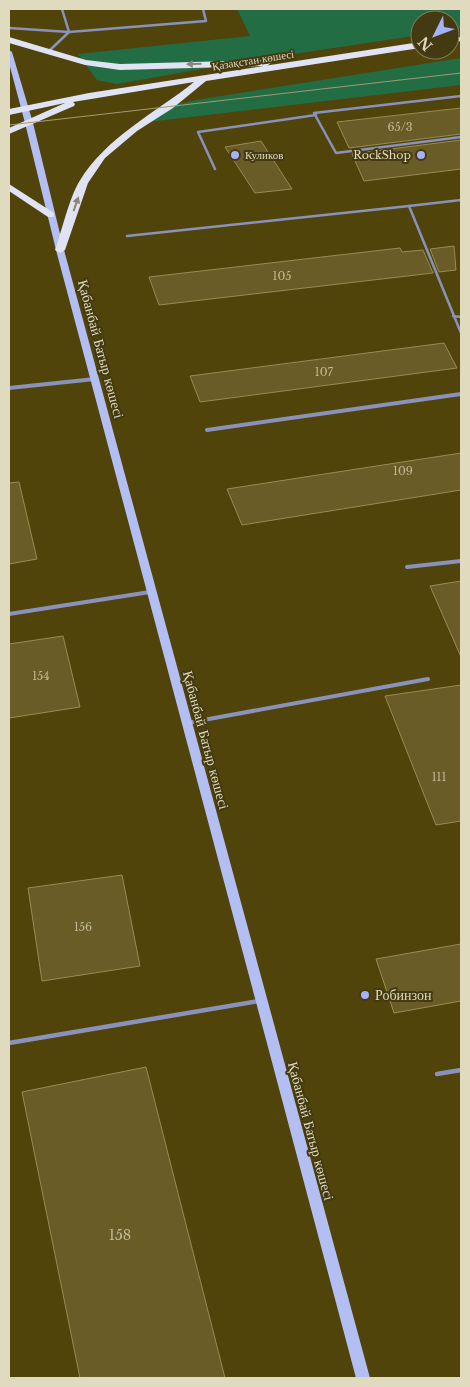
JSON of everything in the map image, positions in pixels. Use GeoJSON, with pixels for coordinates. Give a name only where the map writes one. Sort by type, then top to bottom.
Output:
{"type":"FeatureCollection","features":[{"type":"Feature","properties":{"kind":"main road"},"geometry":{"type":"LineString","coordinates":[[9,40],[101,66],[120,68],[249,62],[295,65]]}},
{"type":"Feature","properties":{"kind":"main road","name":"Қазақстан көшесі"},"geometry":{"type":"LineString","coordinates":[[9,112],[89,96],[410,47]]}},
{"type":"Feature","properties":{"kind":"main road"},"geometry":{"type":"LineString","coordinates":[[60,250],[83,183],[102,156],[134,129],[170,106],[202,80]]}},
{"type":"Feature","properties":{"kind":"main road","name":"Қазақстан көшесі"},"geometry":{"type":"LineString","coordinates":[[9,132],[89,96]]}},
{"type":"Feature","properties":{"kind":"main road"},"geometry":{"type":"LineString","coordinates":[[9,187],[51,215]]}},
{"type":"Feature","properties":{"kind":"street","name":"Қабанбай Батыр көшесі"},"geometry":{"type":"LineString","coordinates":[[9,52],[29,123],[60,250],[153,591],[362,1378]]}},
{"type":"Feature","properties":{"kind":"lane"},"geometry":{"type":"LineString","coordinates":[[62,9],[70,32]]}},
{"type":"Feature","properties":{"kind":"lane"},"geometry":{"type":"LineString","coordinates":[[9,28],[70,32],[206,21],[203,9]]}},
{"type":"Feature","properties":{"kind":"lane"},"geometry":{"type":"LineString","coordinates":[[48,52],[70,32]]}},
{"type":"Feature","properties":{"kind":"lane"},"geometry":{"type":"LineString","coordinates":[[461,96],[314,113],[336,153],[461,137]]}},
{"type":"Feature","properties":{"kind":"lane"},"geometry":{"type":"LineString","coordinates":[[215,169],[198,132],[316,116]]}},
{"type":"Feature","properties":{"kind":"lane"},"geometry":{"type":"LineString","coordinates":[[127,236],[461,200]]}},
{"type":"Feature","properties":{"kind":"lane"},"geometry":{"type":"LineString","coordinates":[[409,206],[461,333]]}},
{"type":"Feature","properties":{"kind":"lane"},"geometry":{"type":"LineString","coordinates":[[453,316],[461,317]]}},
{"type":"Feature","properties":{"kind":"lane"},"geometry":{"type":"LineString","coordinates":[[9,388],[95,379]]}},
{"type":"Feature","properties":{"kind":"lane"},"geometry":{"type":"LineString","coordinates":[[207,430],[461,394]]}},
{"type":"Feature","properties":{"kind":"lane"},"geometry":{"type":"LineString","coordinates":[[407,566],[461,560]]}},
{"type":"Feature","properties":{"kind":"lane"},"geometry":{"type":"LineString","coordinates":[[9,614],[153,591]]}},
{"type":"Feature","properties":{"kind":"lane"},"geometry":{"type":"LineString","coordinates":[[187,723],[428,679]]}},
{"type":"Feature","properties":{"kind":"lane"},"geometry":{"type":"LineString","coordinates":[[9,1043],[262,1001]]}},
{"type":"Feature","properties":{"kind":"lane"},"geometry":{"type":"LineString","coordinates":[[438,1074],[461,1070]]}},
{"type":"Feature","properties":{"kind":"green space"},"geometry":{"type":"Polygon","coordinates":[[[237,9],[461,9],[461,29],[460,10],[410,10],[410,37],[247,61],[117,84],[97,80],[78,54],[250,36],[237,9]]]}},
{"type":"Feature","properties":{"kind":"green space"},"geometry":{"type":"Polygon","coordinates":[[[460,58],[461,85],[148,122],[170,106],[196,100],[448,60],[460,60],[460,58]]]}},
{"type":"Feature","properties":{"kind":"building"},"geometry":{"type":"Polygon","coordinates":[[[461,108],[461,134],[349,148],[337,122],[461,108]]]}},
{"type":"Feature","properties":{"kind":"building"},"geometry":{"type":"Polygon","coordinates":[[[461,140],[461,169],[364,181],[352,154],[461,140]]]}},
{"type":"Feature","properties":{"kind":"building"},"geometry":{"type":"Polygon","coordinates":[[[261,141],[292,189],[255,193],[225,147],[261,141]]]}},
{"type":"Feature","properties":{"kind":"building"},"geometry":{"type":"Polygon","coordinates":[[[454,246],[456,270],[439,272],[430,249],[454,246]]]}},
{"type":"Feature","properties":{"kind":"building"},"geometry":{"type":"Polygon","coordinates":[[[400,248],[402,252],[423,250],[433,273],[159,305],[149,277],[400,248]]]}},
{"type":"Feature","properties":{"kind":"building"},"geometry":{"type":"Polygon","coordinates":[[[444,343],[457,368],[200,402],[190,376],[444,343]]]}},
{"type":"Feature","properties":{"kind":"building"},"geometry":{"type":"Polygon","coordinates":[[[461,453],[461,490],[242,525],[227,489],[461,453]]]}},
{"type":"Feature","properties":{"kind":"building"},"geometry":{"type":"Polygon","coordinates":[[[19,482],[37,559],[9,564],[9,483],[19,482]]]}},
{"type":"Feature","properties":{"kind":"building"},"geometry":{"type":"Polygon","coordinates":[[[461,581],[461,657],[430,586],[461,581]]]}},
{"type":"Feature","properties":{"kind":"building"},"geometry":{"type":"Polygon","coordinates":[[[63,636],[80,707],[9,718],[9,644],[63,636]]]}},
{"type":"Feature","properties":{"kind":"building"},"geometry":{"type":"Polygon","coordinates":[[[461,685],[461,821],[436,825],[385,696],[461,685]]]}},
{"type":"Feature","properties":{"kind":"building"},"geometry":{"type":"Polygon","coordinates":[[[122,875],[140,966],[42,981],[28,888],[122,875]]]}},
{"type":"Feature","properties":{"kind":"building"},"geometry":{"type":"Polygon","coordinates":[[[461,944],[461,1001],[394,1013],[376,959],[461,944]]]}},
{"type":"Feature","properties":{"kind":"building"},"geometry":{"type":"Polygon","coordinates":[[[146,1067],[225,1378],[80,1378],[22,1092],[146,1067]]]}},
{"type":"Feature","properties":{"kind":"tram line"},"geometry":{"type":"LineString","coordinates":[[9,125],[461,73]]}},
{"type":"Feature","properties":{"kind":"place","name":"Куликов"},"geometry":{"type":"Point","coordinates":[235,155]}},
{"type":"Feature","properties":{"kind":"place","name":"RockShop"},"geometry":{"type":"Point","coordinates":[421,155]}},
{"type":"Feature","properties":{"kind":"place","name":"Робинзон"},"geometry":{"type":"Point","coordinates":[365,995]}}]}
